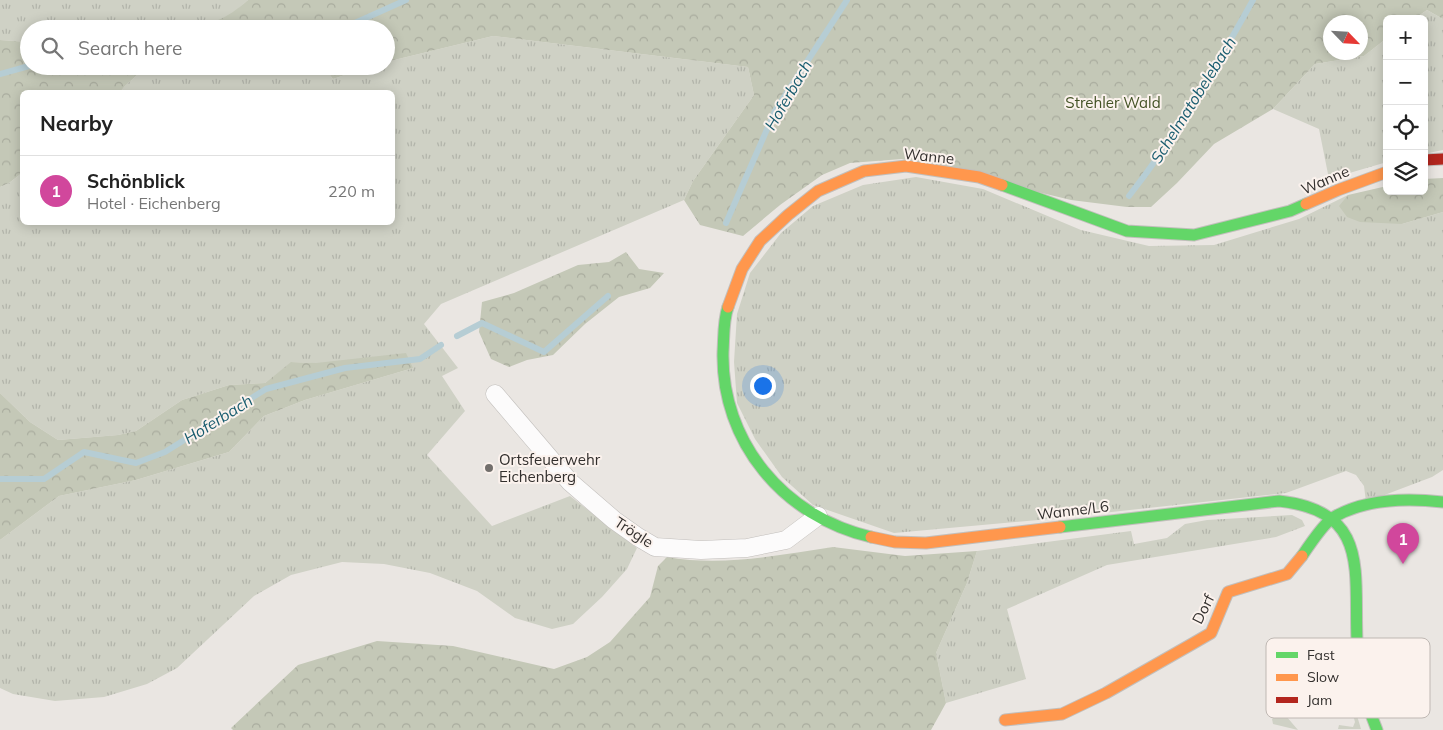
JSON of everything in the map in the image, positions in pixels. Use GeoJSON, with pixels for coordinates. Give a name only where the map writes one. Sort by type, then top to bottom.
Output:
{"type":"FeatureCollection","features":[{"type":"Feature","properties":{"kind":"street"},"geometry":{"type":"LineString","coordinates":[[1428,160],[1443,159]]}},
{"type":"Feature","properties":{"kind":"street","name":"Wanne"},"geometry":{"type":"LineString","coordinates":[[818,516],[798,504],[779,488],[756,462],[745,444],[737,427],[725,387],[723,345],[727,311],[742,269],[760,241],[818,191],[864,171],[906,166],[979,177],[1128,231],[1194,236],[1290,211],[1338,190],[1383,173]]}},
{"type":"Feature","properties":{"kind":"street","name":"Trögle"},"geometry":{"type":"LineString","coordinates":[[495,394],[570,482],[614,520],[655,547],[701,550],[747,548],[786,540],[818,516]]}},
{"type":"Feature","properties":{"kind":"street"},"geometry":{"type":"LineString","coordinates":[[1358,638],[1352,554],[1348,539],[1332,518],[1366,505],[1417,499],[1443,502]]}},
{"type":"Feature","properties":{"kind":"street","name":"Wanne/L6"},"geometry":{"type":"LineString","coordinates":[[818,516],[840,527],[864,535],[910,544],[935,543],[1279,500],[1315,507],[1332,518]]}},
{"type":"Feature","properties":{"kind":"street","name":"Dorf"},"geometry":{"type":"LineString","coordinates":[[1005,720],[1062,714],[1106,692],[1211,633],[1228,592],[1287,574],[1332,518]]}},
{"type":"Feature","properties":{"kind":"street"},"geometry":{"type":"LineString","coordinates":[[1371,718],[1377,730]]}},
{"type":"Feature","properties":{"kind":"green space"},"geometry":{"type":"Polygon","coordinates":[[[0,0],[248,0],[231,15],[220,20],[20,20],[20,41],[0,40],[0,0]]]}},
{"type":"Feature","properties":{"kind":"green space","name":"Strehler Wald"},"geometry":{"type":"Polygon","coordinates":[[[248,0],[1443,0],[1443,19],[1427,10],[1420,15],[1383,15],[1383,41],[1368,53],[1368,15],[1323,15],[1323,60],[1340,60],[1315,64],[1273,109],[1214,144],[1151,207],[1127,207],[1071,200],[902,159],[850,163],[822,175],[780,205],[743,236],[700,225],[684,200],[693,181],[754,95],[748,67],[493,36],[395,60],[395,20],[219,20],[248,0]]]}},
{"type":"Feature","properties":{"kind":"green space"},"geometry":{"type":"Polygon","coordinates":[[[1427,10],[1443,19],[1443,150],[1428,153],[1428,15],[1420,15],[1427,10]]]}},
{"type":"Feature","properties":{"kind":"green space"},"geometry":{"type":"Polygon","coordinates":[[[493,36],[748,67],[754,95],[693,181],[684,200],[441,304],[424,324],[458,368],[442,376],[465,411],[427,455],[492,526],[570,496],[637,548],[627,569],[602,597],[573,624],[552,629],[515,618],[477,591],[430,573],[384,564],[342,562],[291,575],[254,596],[177,668],[147,684],[104,697],[55,701],[13,694],[0,688],[0,540],[59,496],[136,480],[229,452],[264,416],[305,400],[413,368],[292,362],[265,383],[229,385],[182,400],[136,431],[118,435],[58,440],[30,422],[0,393],[0,187],[20,175],[20,225],[395,225],[395,90],[122,90],[137,75],[330,75],[333,79],[345,75],[395,75],[395,60],[493,36]]]}},
{"type":"Feature","properties":{"kind":"green space"},"geometry":{"type":"Polygon","coordinates":[[[0,40],[20,41],[20,75],[137,75],[122,90],[20,90],[20,175],[0,187],[0,40]]]}},
{"type":"Feature","properties":{"kind":"green space"},"geometry":{"type":"Polygon","coordinates":[[[1383,41],[1383,163],[1329,179],[1319,129],[1273,109],[1315,64],[1340,60],[1368,60],[1368,53],[1383,41]]]}},
{"type":"Feature","properties":{"kind":"green space"},"geometry":{"type":"Polygon","coordinates":[[[330,75],[345,75],[333,79],[330,75]]]}},
{"type":"Feature","properties":{"kind":"green space"},"geometry":{"type":"Polygon","coordinates":[[[916,177],[983,189],[1081,230],[1149,246],[1214,245],[1299,219],[1348,195],[1402,224],[1443,212],[1443,470],[1432,477],[1366,502],[1364,486],[1356,475],[1346,471],[1286,493],[1038,520],[894,533],[813,505],[782,477],[755,439],[737,403],[734,362],[737,314],[750,273],[781,233],[813,206],[863,185],[916,177]]]}},
{"type":"Feature","properties":{"kind":"green space"},"geometry":{"type":"Polygon","coordinates":[[[1443,178],[1443,212],[1402,224],[1360,222],[1347,217],[1339,206],[1348,195],[1383,187],[1383,195],[1428,195],[1428,179],[1443,178]]]}},
{"type":"Feature","properties":{"kind":"green space"},"geometry":{"type":"Polygon","coordinates":[[[626,252],[639,269],[664,273],[650,288],[619,297],[585,324],[553,355],[527,360],[509,367],[491,359],[479,332],[482,302],[514,293],[578,265],[609,262],[626,252]]]}},
{"type":"Feature","properties":{"kind":"green space"},"geometry":{"type":"Polygon","coordinates":[[[406,353],[413,368],[305,400],[264,416],[229,452],[136,480],[59,496],[0,540],[0,393],[30,422],[58,440],[118,435],[136,431],[182,400],[229,385],[265,383],[291,362],[316,363],[406,353]]]}},
{"type":"Feature","properties":{"kind":"green space"},"geometry":{"type":"Polygon","coordinates":[[[1292,515],[1302,520],[1305,526],[1276,537],[1107,565],[1007,609],[1026,679],[946,703],[936,653],[967,583],[977,551],[1131,531],[1134,544],[1167,538],[1185,524],[1207,520],[1292,515]]]}},
{"type":"Feature","properties":{"kind":"green space"},"geometry":{"type":"Polygon","coordinates":[[[833,547],[905,556],[977,551],[967,583],[936,653],[946,703],[931,730],[233,730],[231,728],[298,665],[377,641],[453,646],[554,669],[587,657],[610,642],[650,597],[658,566],[667,557],[709,561],[750,559],[833,547]]]}},
{"type":"Feature","properties":{"kind":"green space"},"geometry":{"type":"Polygon","coordinates":[[[1288,718],[1298,730],[1273,724],[1272,719],[1288,718]]]}},
{"type":"Feature","properties":{"kind":"green space"},"geometry":{"type":"Polygon","coordinates":[[[1354,718],[1358,718],[1361,729],[1338,729],[1339,725],[1353,727],[1354,718]]]}},
{"type":"Feature","properties":{"kind":"waterway"},"geometry":{"type":"LineString","coordinates":[[361,20],[406,0]]}},
{"type":"Feature","properties":{"kind":"waterway","name":"Hoferbach"},"geometry":{"type":"LineString","coordinates":[[726,223],[775,111],[847,0]]}},
{"type":"Feature","properties":{"kind":"waterway","name":"Schelmatobelebach"},"geometry":{"type":"LineString","coordinates":[[1129,196],[1179,125],[1210,76],[1253,0]]}},
{"type":"Feature","properties":{"kind":"waterway"},"geometry":{"type":"LineString","coordinates":[[0,74],[20,68]]}},
{"type":"Feature","properties":{"kind":"waterway","name":"Hoferbach"},"geometry":{"type":"LineString","coordinates":[[457,336],[482,323],[544,352],[608,296]]}},
{"type":"Feature","properties":{"kind":"waterway","name":"Hoferbach"},"geometry":{"type":"LineString","coordinates":[[0,479],[44,479],[84,452],[136,463],[165,452],[266,389],[345,368],[420,359],[441,345]]}},
{"type":"Feature","properties":{"kind":"traffic: fast"},"geometry":{"type":"LineString","coordinates":[[1002,185],[1127,231],[1194,235],[1290,211],[1306,204]]}},
{"type":"Feature","properties":{"kind":"traffic: fast"},"geometry":{"type":"LineString","coordinates":[[728,307],[724,323],[725,385],[733,416],[746,445],[764,471],[785,493],[811,512],[840,527],[871,537]]}},
{"type":"Feature","properties":{"kind":"traffic: fast"},"geometry":{"type":"LineString","coordinates":[[1302,556],[1326,524],[1334,517],[1359,506],[1401,500],[1443,502]]}},
{"type":"Feature","properties":{"kind":"traffic: fast"},"geometry":{"type":"LineString","coordinates":[[1060,527],[1279,501],[1308,507],[1329,517],[1343,531],[1351,549],[1355,569],[1357,638]]}},
{"type":"Feature","properties":{"kind":"traffic: fast"},"geometry":{"type":"LineString","coordinates":[[1373,718],[1377,730]]}},
{"type":"Feature","properties":{"kind":"traffic: slow"},"geometry":{"type":"LineString","coordinates":[[728,307],[742,269],[760,241],[818,191],[864,171],[906,166],[979,177],[1002,185]]}},
{"type":"Feature","properties":{"kind":"traffic: slow"},"geometry":{"type":"LineString","coordinates":[[1306,204],[1383,173]]}},
{"type":"Feature","properties":{"kind":"traffic: slow"},"geometry":{"type":"LineString","coordinates":[[871,537],[895,542],[926,543],[1060,527]]}},
{"type":"Feature","properties":{"kind":"traffic: slow"},"geometry":{"type":"LineString","coordinates":[[1005,720],[1062,714],[1106,693],[1211,633],[1228,592],[1287,574],[1302,556]]}},
{"type":"Feature","properties":{"kind":"traffic: jam"},"geometry":{"type":"LineString","coordinates":[[1428,160],[1443,159]]}},
{"type":"Feature","properties":{"kind":"place","name":"Ortsfeuerwehr Eichenberg"},"geometry":{"type":"Point","coordinates":[489,468]}},
{"type":"Feature","properties":{"kind":"place","name":"Schönblick"},"geometry":{"type":"Point","coordinates":[1403,564]}}]}
